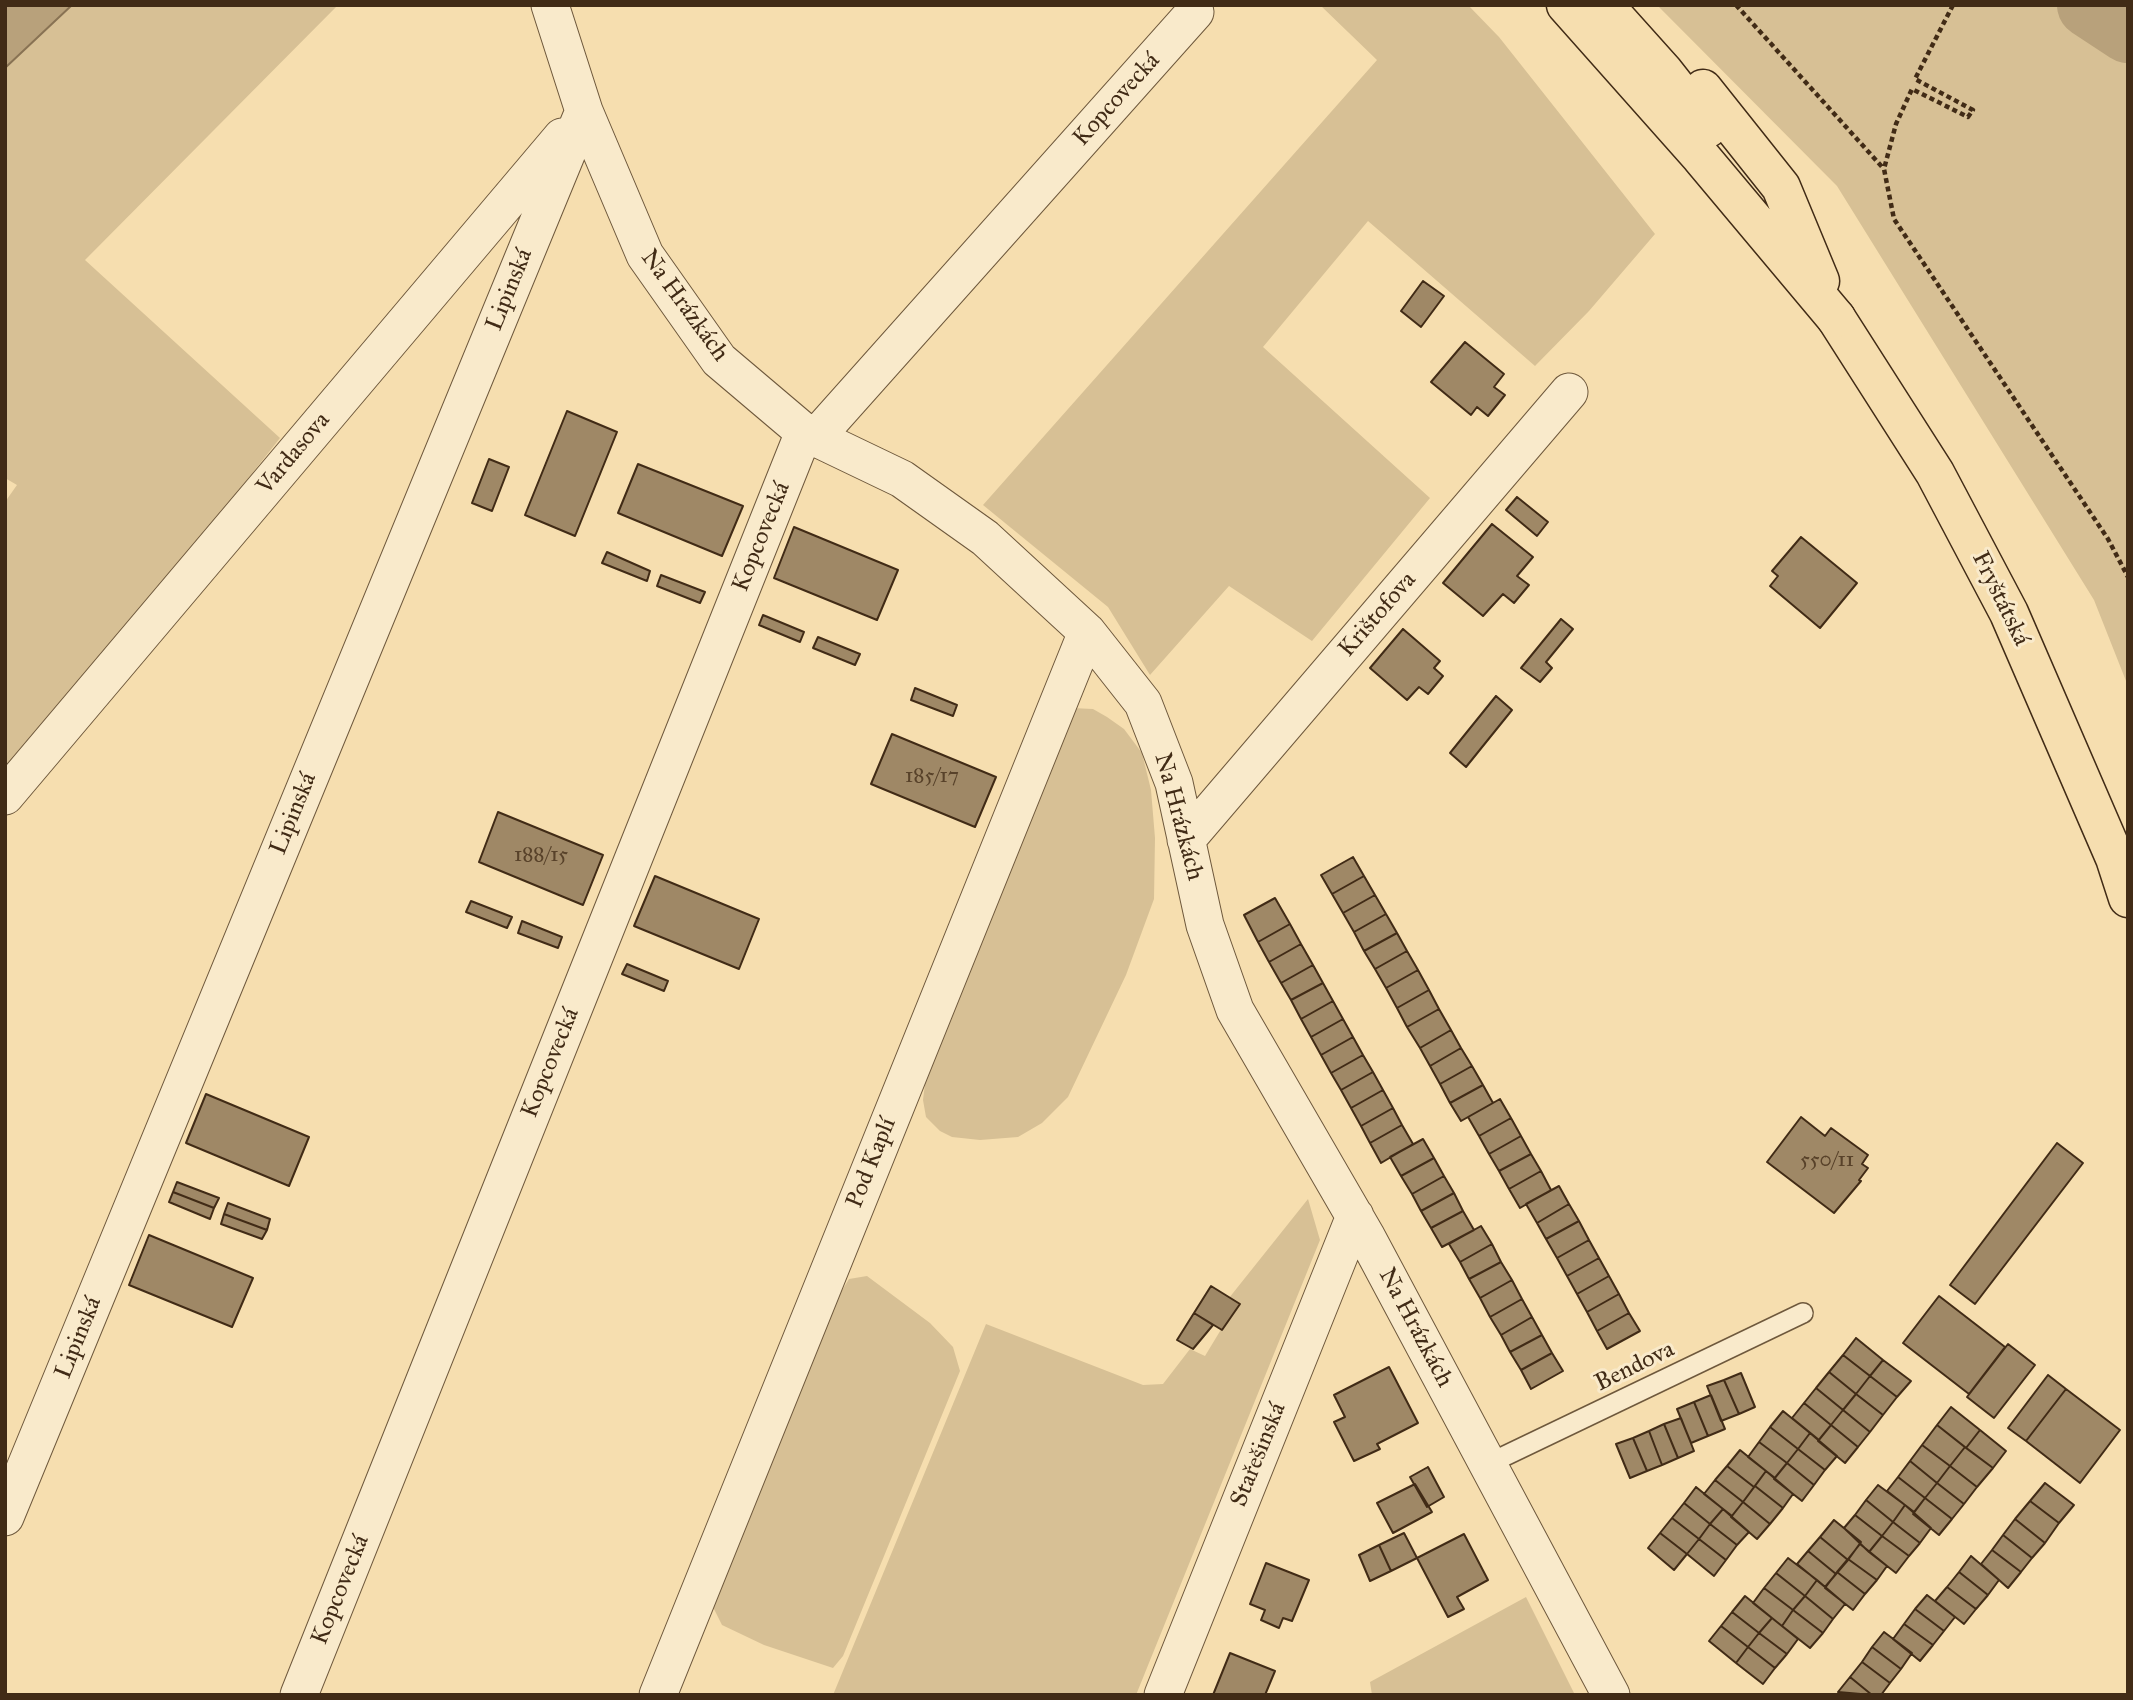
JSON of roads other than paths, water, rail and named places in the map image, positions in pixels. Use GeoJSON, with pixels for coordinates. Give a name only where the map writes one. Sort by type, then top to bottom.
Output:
{"type":"FeatureCollection","features":[{"type":"Feature","properties":{"kind":"main road"},"geometry":{"type":"LineString","coordinates":[[1566,5],[1701,157],[1836,318]]}},
{"type":"Feature","properties":{"kind":"main road"},"geometry":{"type":"LineString","coordinates":[[1604,5],[1664,72],[1775,215],[1836,318]]}},
{"type":"Feature","properties":{"kind":"main road"},"geometry":{"type":"LineString","coordinates":[[1631,5],[1679,58],[1781,187],[1836,318]]}},
{"type":"Feature","properties":{"kind":"main road","name":"Fryštátská"},"geometry":{"type":"LineString","coordinates":[[1836,318],[1935,473],[2009,613],[2115,858],[2128,898]]}},
{"type":"Feature","properties":{"kind":"street","name":"Na Hrázkách"},"geometry":{"type":"LineString","coordinates":[[550,5],[584,111],[645,255],[719,360],[810,435],[902,479],[985,538],[1087,632],[1143,704],[1174,783],[1205,925],[1235,1010],[1354,1216],[1611,1695]]}},
{"type":"Feature","properties":{"kind":"street","name":"Kopcovecká"},"geometry":{"type":"LineString","coordinates":[[299,1695],[810,435],[1195,12]]}},
{"type":"Feature","properties":{"kind":"street","name":"Vardasova"},"geometry":{"type":"LineString","coordinates":[[5,796],[584,111]]}},
{"type":"Feature","properties":{"kind":"street","name":"Lipinská"},"geometry":{"type":"LineString","coordinates":[[5,1517],[584,111]]}},
{"type":"Feature","properties":{"kind":"street","name":"Krištofova"},"geometry":{"type":"LineString","coordinates":[[1186,840],[1569,392]]}},
{"type":"Feature","properties":{"kind":"street","name":"Pod Kaplí"},"geometry":{"type":"LineString","coordinates":[[658,1695],[1087,632]]}},
{"type":"Feature","properties":{"kind":"street","name":"Stařešinská"},"geometry":{"type":"LineString","coordinates":[[1163,1695],[1354,1216]]}},
{"type":"Feature","properties":{"kind":"lane","name":"Bendova"},"geometry":{"type":"LineString","coordinates":[[1488,1464],[1803,1313]]}},
{"type":"Feature","properties":{"kind":"waterway"},"geometry":{"type":"LineString","coordinates":[[2090,5],[2128,30]]}}]}
